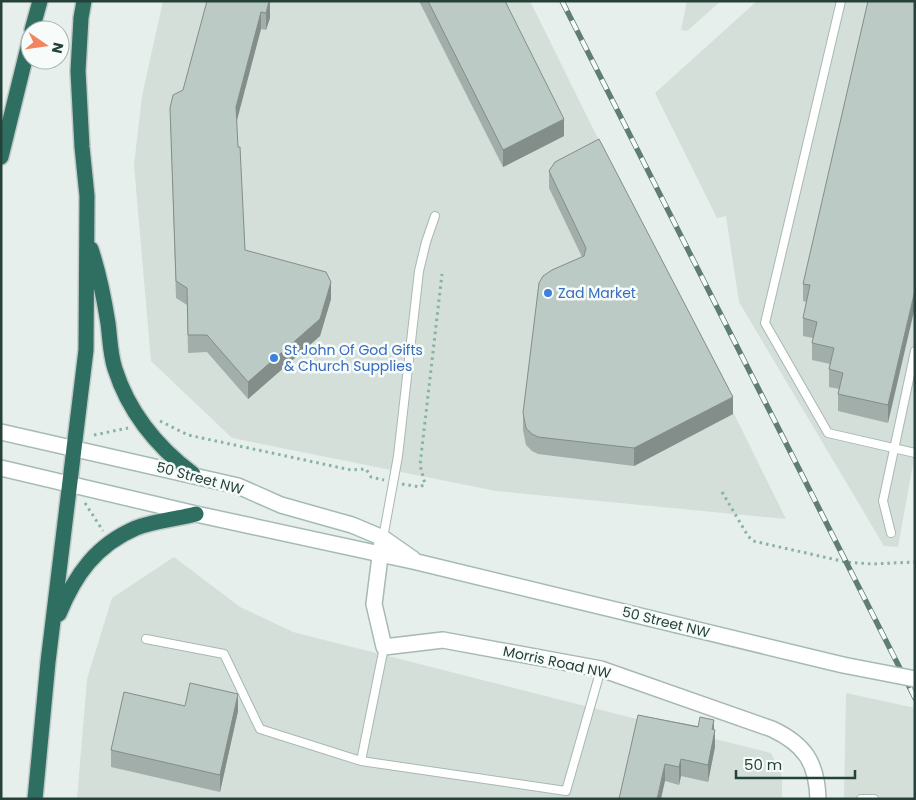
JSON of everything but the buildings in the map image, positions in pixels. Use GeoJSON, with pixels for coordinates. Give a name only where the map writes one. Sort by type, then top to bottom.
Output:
{"type":"FeatureCollection","features":[{"type":"Feature","properties":{"kind":"highway"},"geometry":{"type":"LineString","coordinates":[[35,20],[40,1]]}},
{"type":"Feature","properties":{"kind":"highway"},"geometry":{"type":"LineString","coordinates":[[34,799],[69,483],[86,350],[87,196],[78,71],[81,18],[84,1]]}},
{"type":"Feature","properties":{"kind":"highway"},"geometry":{"type":"LineString","coordinates":[[1,156],[22,70]]}},
{"type":"Feature","properties":{"kind":"highway"},"geometry":{"type":"LineString","coordinates":[[87,234],[104,298],[114,368],[142,426],[167,453],[193,474]]}},
{"type":"Feature","properties":{"kind":"highway"},"geometry":{"type":"LineString","coordinates":[[52,634],[69,591],[87,562],[138,527],[196,514]]}},
{"type":"Feature","properties":{"kind":"main road","name":"50 Street NW"},"geometry":{"type":"LineString","coordinates":[[1,432],[193,474],[238,486],[281,505],[352,525],[383,538],[417,562]]}},
{"type":"Feature","properties":{"kind":"main road","name":"50 Street NW"},"geometry":{"type":"LineString","coordinates":[[1,468],[196,514],[417,562],[843,665],[915,679]]}},
{"type":"Feature","properties":{"kind":"main road"},"geometry":{"type":"LineString","coordinates":[[383,538],[374,604],[384,646]]}},
{"type":"Feature","properties":{"kind":"main road","name":"Morris Road NW"},"geometry":{"type":"LineString","coordinates":[[384,646],[443,640],[601,669],[772,729],[791,738],[806,753],[815,773],[818,799]]}},
{"type":"Feature","properties":{"kind":"lane"},"geometry":{"type":"LineString","coordinates":[[842,1],[765,323],[828,433],[915,453]]}},
{"type":"Feature","properties":{"kind":"lane"},"geometry":{"type":"LineString","coordinates":[[383,538],[395,482],[419,271],[435,216]]}},
{"type":"Feature","properties":{"kind":"lane"},"geometry":{"type":"LineString","coordinates":[[891,533],[883,501],[915,351]]}},
{"type":"Feature","properties":{"kind":"lane"},"geometry":{"type":"LineString","coordinates":[[146,639],[224,654],[260,729],[361,761],[566,791],[601,669]]}},
{"type":"Feature","properties":{"kind":"lane"},"geometry":{"type":"LineString","coordinates":[[361,761],[384,646]]}},
{"type":"Feature","properties":{"kind":"lane"},"geometry":{"type":"LineString","coordinates":[[861,799],[874,799]]}},
{"type":"Feature","properties":{"kind":"path"},"geometry":{"type":"LineString","coordinates":[[94,435],[142,426],[154,415],[176,430],[188,435],[352,470],[366,468],[371,477],[420,487],[425,484],[420,465],[442,274]]}},
{"type":"Feature","properties":{"kind":"path"},"geometry":{"type":"LineString","coordinates":[[722,492],[748,536],[753,541],[846,562],[872,564],[915,562]]}},
{"type":"Feature","properties":{"kind":"shaded area"},"geometry":{"type":"Polygon","coordinates":[[[163,1],[530,1],[786,519],[496,491],[232,438],[151,361],[134,165],[142,96],[163,1]]]}},
{"type":"Feature","properties":{"kind":"shaded area"},"geometry":{"type":"Polygon","coordinates":[[[687,1],[721,1],[687,31],[681,30],[687,1]]]}},
{"type":"Feature","properties":{"kind":"shaded area"},"geometry":{"type":"Polygon","coordinates":[[[757,1],[915,1],[915,453],[898,547],[884,546],[739,302],[726,216],[717,218],[655,93],[757,1]]]}},
{"type":"Feature","properties":{"kind":"shaded area"},"geometry":{"type":"Polygon","coordinates":[[[174,557],[240,607],[293,632],[771,753],[782,776],[782,799],[77,799],[87,679],[112,598],[174,557]]]}},
{"type":"Feature","properties":{"kind":"shaded area"},"geometry":{"type":"Polygon","coordinates":[[[846,693],[915,708],[915,799],[844,799],[846,693]]]}},
{"type":"Feature","properties":{"kind":"railway"},"geometry":{"type":"LineString","coordinates":[[562,1],[915,698]]}},
{"type":"Feature","properties":{"kind":"place","name":"Zad Market"},"geometry":{"type":"Point","coordinates":[548,293]}},
{"type":"Feature","properties":{"kind":"place","name":"St John Of God Gifts & Church Supplies"},"geometry":{"type":"Point","coordinates":[274,358]}}]}
